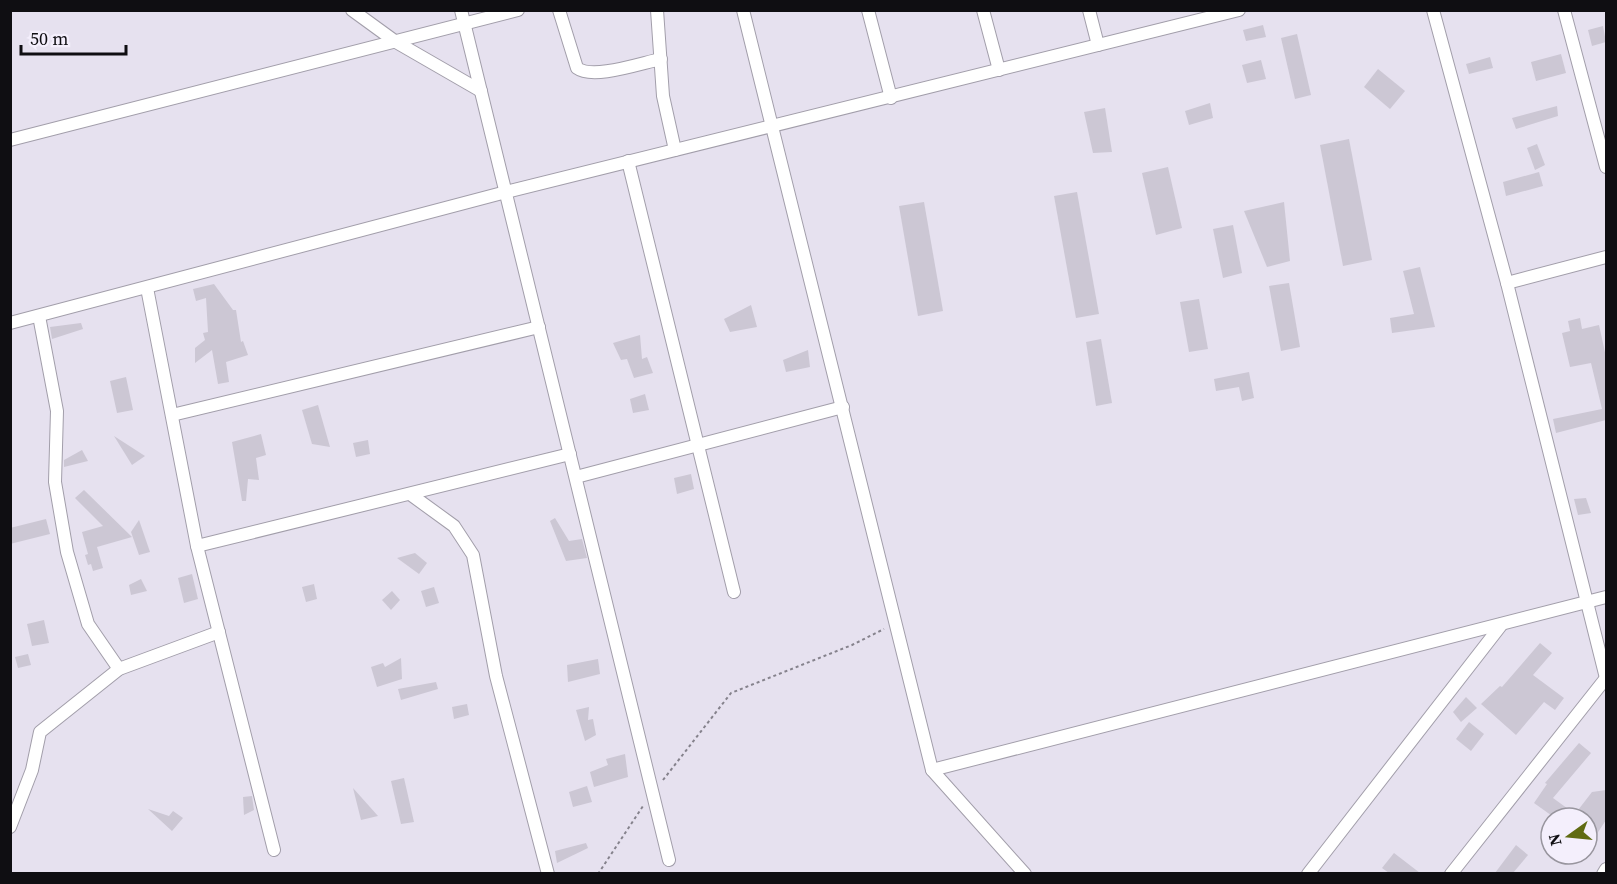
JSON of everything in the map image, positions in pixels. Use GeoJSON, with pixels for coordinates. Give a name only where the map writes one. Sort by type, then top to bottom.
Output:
{"type":"FeatureCollection","features":[{"type":"Feature","properties":{"kind":"street"},"geometry":{"type":"LineString","coordinates":[[351,10],[396,42],[481,91]]}},
{"type":"Feature","properties":{"kind":"street"},"geometry":{"type":"LineString","coordinates":[[461,10],[669,860]]}},
{"type":"Feature","properties":{"kind":"street"},"geometry":{"type":"LineString","coordinates":[[10,140],[518,10]]}},
{"type":"Feature","properties":{"kind":"street"},"geometry":{"type":"LineString","coordinates":[[559,10],[577,68],[584,73],[597,73],[661,59]]}},
{"type":"Feature","properties":{"kind":"street"},"geometry":{"type":"LineString","coordinates":[[657,10],[663,96],[675,150]]}},
{"type":"Feature","properties":{"kind":"street"},"geometry":{"type":"LineString","coordinates":[[743,10],[932,770],[1025,873]]}},
{"type":"Feature","properties":{"kind":"street"},"geometry":{"type":"LineString","coordinates":[[868,10],[891,98]]}},
{"type":"Feature","properties":{"kind":"street"},"geometry":{"type":"LineString","coordinates":[[983,10],[999,70]]}},
{"type":"Feature","properties":{"kind":"street"},"geometry":{"type":"LineString","coordinates":[[1089,10],[1098,45]]}},
{"type":"Feature","properties":{"kind":"street"},"geometry":{"type":"LineString","coordinates":[[10,323],[506,192],[891,98],[1098,45],[1206,14],[1239,10]]}},
{"type":"Feature","properties":{"kind":"street"},"geometry":{"type":"LineString","coordinates":[[1433,10],[1508,283],[1606,678],[1451,873]]}},
{"type":"Feature","properties":{"kind":"street"},"geometry":{"type":"LineString","coordinates":[[1564,10],[1606,167]]}},
{"type":"Feature","properties":{"kind":"street"},"geometry":{"type":"LineString","coordinates":[[628,161],[734,592]]}},
{"type":"Feature","properties":{"kind":"street"},"geometry":{"type":"LineString","coordinates":[[1508,283],[1606,257]]}},
{"type":"Feature","properties":{"kind":"street"},"geometry":{"type":"LineString","coordinates":[[147,288],[197,546],[274,850]]}},
{"type":"Feature","properties":{"kind":"street"},"geometry":{"type":"LineString","coordinates":[[39,316],[57,411],[55,482],[67,552],[88,624],[119,669]]}},
{"type":"Feature","properties":{"kind":"street"},"geometry":{"type":"LineString","coordinates":[[172,415],[539,327]]}},
{"type":"Feature","properties":{"kind":"street"},"geometry":{"type":"LineString","coordinates":[[576,477],[843,407]]}},
{"type":"Feature","properties":{"kind":"street"},"geometry":{"type":"LineString","coordinates":[[197,546],[570,454]]}},
{"type":"Feature","properties":{"kind":"street"},"geometry":{"type":"LineString","coordinates":[[410,494],[454,526],[473,555],[496,676],[548,873]]}},
{"type":"Feature","properties":{"kind":"street"},"geometry":{"type":"LineString","coordinates":[[932,770],[1606,597]]}},
{"type":"Feature","properties":{"kind":"street"},"geometry":{"type":"LineString","coordinates":[[1308,873],[1502,624]]}},
{"type":"Feature","properties":{"kind":"street"},"geometry":{"type":"LineString","coordinates":[[10,827],[32,770],[40,732],[119,669],[219,632]]}},
{"type":"Feature","properties":{"kind":"street"},"geometry":{"type":"LineString","coordinates":[[10,796],[16,809]]}},
{"type":"Feature","properties":{"kind":"street"},"geometry":{"type":"LineString","coordinates":[[1603,873],[1606,869]]}},
{"type":"Feature","properties":{"kind":"path"},"geometry":{"type":"LineString","coordinates":[[598,873],[629,824],[731,693],[852,645],[896,622]]}},
{"type":"Feature","properties":{"kind":"building"},"geometry":{"type":"Polygon","coordinates":[[[1263,25],[1266,37],[1246,41],[1243,30],[1263,25]]]}},
{"type":"Feature","properties":{"kind":"building"},"geometry":{"type":"Polygon","coordinates":[[[1603,26],[1606,42],[1592,46],[1588,30],[1603,26]]]}},
{"type":"Feature","properties":{"kind":"building"},"geometry":{"type":"Polygon","coordinates":[[[1297,34],[1311,95],[1295,99],[1281,38],[1297,34]]]}},
{"type":"Feature","properties":{"kind":"building"},"geometry":{"type":"Polygon","coordinates":[[[1561,54],[1566,73],[1536,81],[1531,62],[1561,54]]]}},
{"type":"Feature","properties":{"kind":"building"},"geometry":{"type":"Polygon","coordinates":[[[1490,57],[1493,68],[1469,74],[1466,64],[1490,57]]]}},
{"type":"Feature","properties":{"kind":"building"},"geometry":{"type":"Polygon","coordinates":[[[1261,60],[1266,79],[1247,83],[1242,65],[1261,60]]]}},
{"type":"Feature","properties":{"kind":"building"},"geometry":{"type":"Polygon","coordinates":[[[1378,69],[1405,91],[1390,109],[1364,87],[1378,69]]]}},
{"type":"Feature","properties":{"kind":"building"},"geometry":{"type":"Polygon","coordinates":[[[1210,103],[1213,118],[1189,125],[1185,111],[1210,103]]]}},
{"type":"Feature","properties":{"kind":"building"},"geometry":{"type":"Polygon","coordinates":[[[1557,106],[1558,116],[1516,129],[1512,118],[1557,106]]]}},
{"type":"Feature","properties":{"kind":"building"},"geometry":{"type":"Polygon","coordinates":[[[1105,108],[1112,152],[1093,153],[1084,112],[1105,108]]]}},
{"type":"Feature","properties":{"kind":"building"},"geometry":{"type":"Polygon","coordinates":[[[1349,139],[1372,260],[1343,266],[1320,145],[1349,139]]]}},
{"type":"Feature","properties":{"kind":"building"},"geometry":{"type":"Polygon","coordinates":[[[1537,144],[1545,165],[1535,170],[1527,148],[1537,144]]]}},
{"type":"Feature","properties":{"kind":"building"},"geometry":{"type":"Polygon","coordinates":[[[1168,167],[1182,228],[1156,235],[1142,173],[1168,167]]]}},
{"type":"Feature","properties":{"kind":"building"},"geometry":{"type":"Polygon","coordinates":[[[1539,172],[1543,186],[1506,196],[1503,182],[1539,172]]]}},
{"type":"Feature","properties":{"kind":"building"},"geometry":{"type":"Polygon","coordinates":[[[1077,192],[1099,314],[1076,318],[1054,196],[1077,192]]]}},
{"type":"Feature","properties":{"kind":"building"},"geometry":{"type":"Polygon","coordinates":[[[924,202],[943,311],[918,316],[899,206],[924,202]]]}},
{"type":"Feature","properties":{"kind":"building"},"geometry":{"type":"Polygon","coordinates":[[[1284,202],[1290,261],[1267,267],[1244,211],[1284,202]]]}},
{"type":"Feature","properties":{"kind":"building"},"geometry":{"type":"Polygon","coordinates":[[[1233,225],[1242,273],[1223,278],[1213,229],[1233,225]]]}},
{"type":"Feature","properties":{"kind":"building"},"geometry":{"type":"Polygon","coordinates":[[[1420,267],[1435,327],[1392,333],[1390,318],[1414,314],[1403,271],[1420,267]]]}},
{"type":"Feature","properties":{"kind":"building"},"geometry":{"type":"Polygon","coordinates":[[[1289,283],[1300,347],[1281,351],[1269,286],[1289,283]]]}},
{"type":"Feature","properties":{"kind":"building"},"geometry":{"type":"Polygon","coordinates":[[[214,284],[233,310],[236,310],[241,342],[243,341],[248,355],[226,362],[229,382],[218,384],[212,350],[195,363],[195,348],[205,340],[203,333],[208,332],[206,298],[196,301],[193,289],[214,284]]]}},
{"type":"Feature","properties":{"kind":"building"},"geometry":{"type":"Polygon","coordinates":[[[1199,299],[1208,349],[1189,352],[1180,302],[1199,299]]]}},
{"type":"Feature","properties":{"kind":"building"},"geometry":{"type":"Polygon","coordinates":[[[751,305],[757,327],[730,332],[724,319],[751,305]]]}},
{"type":"Feature","properties":{"kind":"building"},"geometry":{"type":"Polygon","coordinates":[[[1580,318],[1582,329],[1599,325],[1606,357],[1606,420],[1556,433],[1553,419],[1602,409],[1591,363],[1570,367],[1562,333],[1570,331],[1568,321],[1580,318]]]}},
{"type":"Feature","properties":{"kind":"building"},"geometry":{"type":"Polygon","coordinates":[[[81,323],[83,329],[52,339],[50,327],[81,323]]]}},
{"type":"Feature","properties":{"kind":"building"},"geometry":{"type":"Polygon","coordinates":[[[640,335],[642,359],[647,357],[653,373],[634,378],[627,359],[621,360],[613,343],[640,335]]]}},
{"type":"Feature","properties":{"kind":"building"},"geometry":{"type":"Polygon","coordinates":[[[1101,339],[1112,403],[1096,406],[1086,342],[1101,339]]]}},
{"type":"Feature","properties":{"kind":"building"},"geometry":{"type":"Polygon","coordinates":[[[808,350],[810,367],[786,372],[783,360],[808,350]]]}},
{"type":"Feature","properties":{"kind":"building"},"geometry":{"type":"Polygon","coordinates":[[[1249,372],[1254,398],[1242,401],[1239,387],[1216,391],[1214,379],[1249,372]]]}},
{"type":"Feature","properties":{"kind":"building"},"geometry":{"type":"Polygon","coordinates":[[[126,377],[133,410],[117,413],[110,381],[126,377]]]}},
{"type":"Feature","properties":{"kind":"building"},"geometry":{"type":"Polygon","coordinates":[[[645,394],[649,410],[633,413],[630,399],[645,394]]]}},
{"type":"Feature","properties":{"kind":"building"},"geometry":{"type":"Polygon","coordinates":[[[318,405],[330,447],[312,444],[302,410],[318,405]]]}},
{"type":"Feature","properties":{"kind":"building"},"geometry":{"type":"Polygon","coordinates":[[[261,434],[266,455],[256,458],[259,480],[248,479],[246,501],[242,501],[232,442],[261,434]]]}},
{"type":"Feature","properties":{"kind":"building"},"geometry":{"type":"Polygon","coordinates":[[[114,436],[145,456],[132,465],[114,436]]]}},
{"type":"Feature","properties":{"kind":"building"},"geometry":{"type":"Polygon","coordinates":[[[368,440],[370,454],[356,457],[353,443],[368,440]]]}},
{"type":"Feature","properties":{"kind":"building"},"geometry":{"type":"Polygon","coordinates":[[[82,450],[88,461],[64,467],[64,460],[82,450]]]}},
{"type":"Feature","properties":{"kind":"building"},"geometry":{"type":"Polygon","coordinates":[[[691,474],[694,489],[677,494],[674,478],[691,474]]]}},
{"type":"Feature","properties":{"kind":"building"},"geometry":{"type":"Polygon","coordinates":[[[84,490],[132,537],[97,547],[103,568],[93,571],[85,555],[88,554],[82,532],[103,526],[75,498],[84,490]]]}},
{"type":"Feature","properties":{"kind":"building"},"geometry":{"type":"Polygon","coordinates":[[[1586,498],[1591,513],[1578,515],[1574,499],[1586,498]]]}},
{"type":"Feature","properties":{"kind":"building"},"geometry":{"type":"Polygon","coordinates":[[[555,518],[569,541],[582,539],[587,558],[566,561],[550,521],[555,518]]]}},
{"type":"Feature","properties":{"kind":"building"},"geometry":{"type":"Polygon","coordinates":[[[46,519],[50,534],[10,544],[10,528],[46,519]]]}},
{"type":"Feature","properties":{"kind":"building"},"geometry":{"type":"Polygon","coordinates":[[[139,520],[150,552],[139,555],[131,532],[139,520]]]}},
{"type":"Feature","properties":{"kind":"building"},"geometry":{"type":"Polygon","coordinates":[[[415,553],[427,563],[419,574],[397,558],[415,553]]]}},
{"type":"Feature","properties":{"kind":"building"},"geometry":{"type":"Polygon","coordinates":[[[192,574],[198,599],[184,603],[178,578],[192,574]]]}},
{"type":"Feature","properties":{"kind":"building"},"geometry":{"type":"Polygon","coordinates":[[[141,579],[147,591],[131,595],[129,585],[141,579]]]}},
{"type":"Feature","properties":{"kind":"building"},"geometry":{"type":"Polygon","coordinates":[[[314,584],[317,599],[306,602],[302,587],[314,584]]]}},
{"type":"Feature","properties":{"kind":"building"},"geometry":{"type":"Polygon","coordinates":[[[434,587],[439,603],[426,607],[421,591],[434,587]]]}},
{"type":"Feature","properties":{"kind":"building"},"geometry":{"type":"Polygon","coordinates":[[[392,591],[400,600],[391,610],[382,600],[392,591]]]}},
{"type":"Feature","properties":{"kind":"building"},"geometry":{"type":"Polygon","coordinates":[[[44,620],[49,643],[32,646],[27,624],[44,620]]]}},
{"type":"Feature","properties":{"kind":"building"},"geometry":{"type":"Polygon","coordinates":[[[1540,643],[1552,653],[1533,675],[1564,698],[1555,710],[1544,702],[1516,735],[1481,704],[1500,686],[1502,687],[1540,643]]]}},
{"type":"Feature","properties":{"kind":"building"},"geometry":{"type":"Polygon","coordinates":[[[28,654],[31,665],[18,668],[15,657],[28,654]]]}},
{"type":"Feature","properties":{"kind":"building"},"geometry":{"type":"Polygon","coordinates":[[[401,658],[402,679],[377,687],[371,667],[383,663],[385,667],[401,658]]]}},
{"type":"Feature","properties":{"kind":"building"},"geometry":{"type":"Polygon","coordinates":[[[598,659],[600,674],[568,682],[567,665],[598,659]]]}},
{"type":"Feature","properties":{"kind":"building"},"geometry":{"type":"Polygon","coordinates":[[[436,682],[438,689],[401,700],[398,689],[436,682]]]}},
{"type":"Feature","properties":{"kind":"building"},"geometry":{"type":"Polygon","coordinates":[[[1466,697],[1477,708],[1461,722],[1453,712],[1466,697]]]}},
{"type":"Feature","properties":{"kind":"building"},"geometry":{"type":"Polygon","coordinates":[[[467,704],[469,715],[454,719],[452,707],[467,704]]]}},
{"type":"Feature","properties":{"kind":"building"},"geometry":{"type":"Polygon","coordinates":[[[589,707],[588,720],[593,719],[596,735],[585,741],[576,710],[589,707]]]}},
{"type":"Feature","properties":{"kind":"building"},"geometry":{"type":"Polygon","coordinates":[[[1469,722],[1484,734],[1471,751],[1456,739],[1469,722]]]}},
{"type":"Feature","properties":{"kind":"building"},"geometry":{"type":"Polygon","coordinates":[[[1579,743],[1591,753],[1553,798],[1564,806],[1539,807],[1534,803],[1547,784],[1545,783],[1579,743]]]}},
{"type":"Feature","properties":{"kind":"building"},"geometry":{"type":"Polygon","coordinates":[[[625,754],[628,777],[594,787],[590,772],[608,765],[606,759],[625,754]]]}},
{"type":"Feature","properties":{"kind":"building"},"geometry":{"type":"Polygon","coordinates":[[[404,778],[414,822],[401,824],[391,781],[404,778]]]}},
{"type":"Feature","properties":{"kind":"building"},"geometry":{"type":"Polygon","coordinates":[[[587,786],[592,802],[573,807],[569,792],[587,786]]]}},
{"type":"Feature","properties":{"kind":"building"},"geometry":{"type":"Polygon","coordinates":[[[353,788],[378,816],[361,820],[353,788]]]}},
{"type":"Feature","properties":{"kind":"building"},"geometry":{"type":"Polygon","coordinates":[[[1606,790],[1606,820],[1599,831],[1599,806],[1581,806],[1592,792],[1606,790]]]}},
{"type":"Feature","properties":{"kind":"building"},"geometry":{"type":"Polygon","coordinates":[[[252,796],[254,810],[244,815],[243,797],[252,796]]]}},
{"type":"Feature","properties":{"kind":"building"},"geometry":{"type":"Polygon","coordinates":[[[148,809],[169,816],[173,811],[183,818],[172,831],[148,809]]]}},
{"type":"Feature","properties":{"kind":"building"},"geometry":{"type":"Polygon","coordinates":[[[586,843],[588,848],[557,863],[555,851],[586,843]]]}},
{"type":"Feature","properties":{"kind":"building"},"geometry":{"type":"Polygon","coordinates":[[[1516,845],[1528,855],[1513,873],[1495,873],[1516,845]]]}},
{"type":"Feature","properties":{"kind":"building"},"geometry":{"type":"Polygon","coordinates":[[[1394,853],[1420,873],[1389,873],[1382,868],[1394,853]]]}}]}
